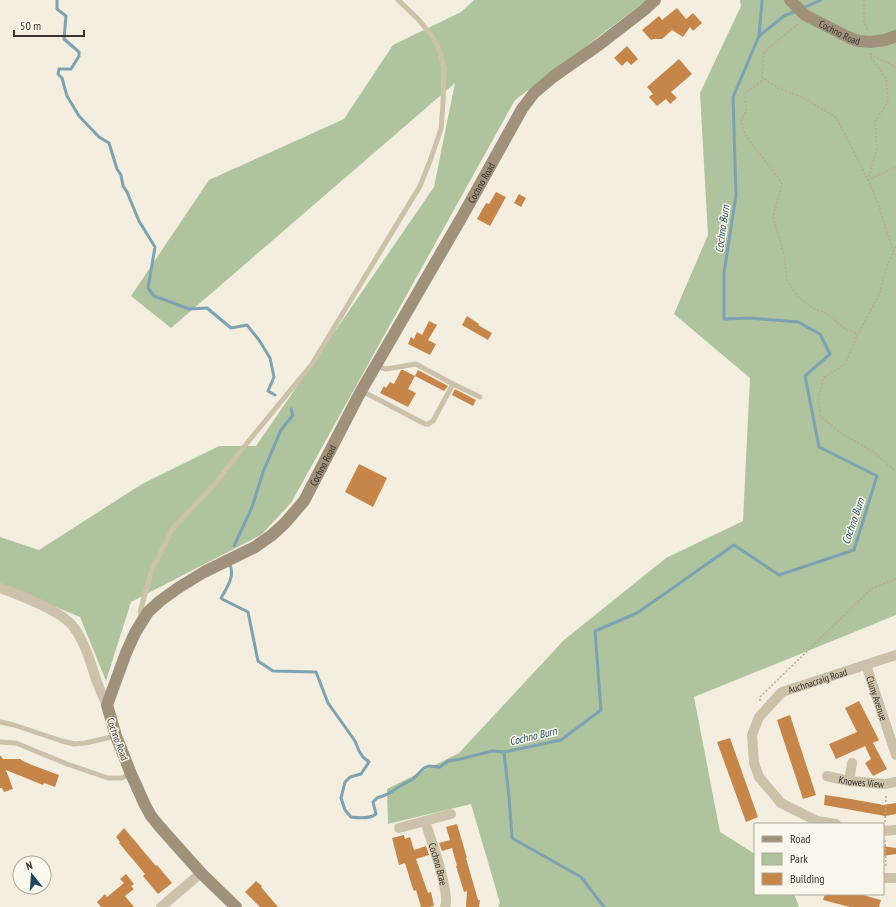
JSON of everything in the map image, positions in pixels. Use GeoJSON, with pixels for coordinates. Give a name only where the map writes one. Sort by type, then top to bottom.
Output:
{"type":"FeatureCollection","features":[{"type":"Feature","properties":{"kind":"street","name":"Cochno Road"},"geometry":{"type":"LineString","coordinates":[[236,907],[201,873],[151,816],[131,774],[116,736],[107,705],[126,652],[148,612],[160,601],[204,572],[255,547],[285,524],[304,500],[361,391],[463,215],[522,109],[534,92],[600,44],[655,0]]}},
{"type":"Feature","properties":{"kind":"street","name":"Cochno Road"},"geometry":{"type":"LineString","coordinates":[[798,8],[870,48],[896,36]]}},
{"type":"Feature","properties":{"kind":"street"},"geometry":{"type":"LineString","coordinates":[[0,588],[48,609],[70,623],[81,638],[107,705]]}},
{"type":"Feature","properties":{"kind":"street","name":"Auchnacraig Road"},"geometry":{"type":"LineString","coordinates":[[830,823],[817,821],[781,803],[759,778],[754,763],[752,735],[759,717],[782,692],[896,655]]}},
{"type":"Feature","properties":{"kind":"street","name":"Cluny Avenue"},"geometry":{"type":"LineString","coordinates":[[866,665],[896,755]]}},
{"type":"Feature","properties":{"kind":"street"},"geometry":{"type":"LineString","coordinates":[[850,781],[852,763]]}},
{"type":"Feature","properties":{"kind":"street","name":"Knowes View"},"geometry":{"type":"LineString","coordinates":[[827,776],[850,781],[885,784],[896,782]]}},
{"type":"Feature","properties":{"kind":"street"},"geometry":{"type":"LineString","coordinates":[[399,828],[451,814]]}},
{"type":"Feature","properties":{"kind":"street","name":"Cochno Brae"},"geometry":{"type":"LineString","coordinates":[[425,821],[445,886],[445,907]]}},
{"type":"Feature","properties":{"kind":"street"},"geometry":{"type":"LineString","coordinates":[[884,831],[896,830]]}},
{"type":"Feature","properties":{"kind":"street"},"geometry":{"type":"LineString","coordinates":[[161,907],[201,873]]}},
{"type":"Feature","properties":{"kind":"lane"},"geometry":{"type":"LineString","coordinates":[[143,620],[140,612],[151,572],[173,528],[214,486],[312,364],[420,186],[441,129],[444,68],[439,49],[432,36],[418,19],[398,0]]}},
{"type":"Feature","properties":{"kind":"lane"},"geometry":{"type":"LineString","coordinates":[[377,365],[386,369],[416,364],[480,397]]}},
{"type":"Feature","properties":{"kind":"lane"},"geometry":{"type":"LineString","coordinates":[[361,391],[425,424],[428,424],[433,421],[453,384]]}},
{"type":"Feature","properties":{"kind":"lane"},"geometry":{"type":"LineString","coordinates":[[0,722],[74,744],[116,736]]}},
{"type":"Feature","properties":{"kind":"lane"},"geometry":{"type":"LineString","coordinates":[[0,742],[16,743],[67,764],[108,778],[122,778],[131,774]]}},
{"type":"Feature","properties":{"kind":"path"},"geometry":{"type":"LineString","coordinates":[[864,0],[864,21],[872,60],[886,78],[888,102],[874,122],[877,148],[868,180]]}},
{"type":"Feature","properties":{"kind":"path"},"geometry":{"type":"LineString","coordinates":[[798,8],[798,24],[764,52],[762,77],[778,88],[802,97],[836,117],[878,202],[893,251],[896,255]]}},
{"type":"Feature","properties":{"kind":"path"},"geometry":{"type":"LineString","coordinates":[[870,48],[896,66]]}},
{"type":"Feature","properties":{"kind":"path"},"geometry":{"type":"LineString","coordinates":[[764,79],[745,93],[746,111],[741,120],[746,136],[782,183],[773,217],[784,255],[787,280],[797,296],[813,308],[830,315],[845,329],[858,334]]}},
{"type":"Feature","properties":{"kind":"path"},"geometry":{"type":"LineString","coordinates":[[868,180],[896,168]]}},
{"type":"Feature","properties":{"kind":"path"},"geometry":{"type":"LineString","coordinates":[[896,246],[885,271],[880,293],[858,334],[845,364],[824,378],[819,396],[820,416],[842,434],[875,453],[896,472]]}},
{"type":"Feature","properties":{"kind":"path"},"geometry":{"type":"LineString","coordinates":[[759,717],[760,697],[872,588],[896,579]]}},
{"type":"Feature","properties":{"kind":"path"},"geometry":{"type":"LineString","coordinates":[[885,784],[884,831],[888,878]]}},
{"type":"Feature","properties":{"kind":"green space"},"geometry":{"type":"Polygon","coordinates":[[[474,0],[647,0],[515,100],[291,503],[261,535],[131,602],[106,681],[80,617],[0,584],[0,537],[39,550],[142,484],[219,446],[256,446],[434,187],[455,83],[171,328],[131,296],[209,180],[344,119],[393,45],[461,12],[474,0]]]}},
{"type":"Feature","properties":{"kind":"green space"},"geometry":{"type":"Polygon","coordinates":[[[740,0],[896,0],[896,615],[694,697],[720,832],[754,853],[754,895],[794,895],[799,907],[498,907],[500,903],[471,804],[388,824],[387,789],[459,753],[564,640],[666,558],[743,521],[750,378],[674,314],[708,235],[700,93],[741,6],[740,0]]]}},
{"type":"Feature","properties":{"kind":"building"},"geometry":{"type":"Polygon","coordinates":[[[677,8],[686,19],[693,13],[702,23],[693,31],[690,27],[683,37],[672,30],[662,39],[651,40],[642,30],[659,16],[662,20],[677,8]]]}},
{"type":"Feature","properties":{"kind":"building"},"geometry":{"type":"Polygon","coordinates":[[[627,46],[638,59],[631,65],[627,61],[622,66],[614,58],[627,46]]]}},
{"type":"Feature","properties":{"kind":"building"},"geometry":{"type":"Polygon","coordinates":[[[679,59],[692,74],[671,92],[677,98],[670,104],[666,99],[657,106],[649,97],[653,94],[647,87],[679,59]]]}},
{"type":"Feature","properties":{"kind":"building"},"geometry":{"type":"Polygon","coordinates":[[[496,192],[506,197],[490,226],[477,219],[486,203],[489,204],[496,192]]]}},
{"type":"Feature","properties":{"kind":"building"},"geometry":{"type":"Polygon","coordinates":[[[519,194],[526,198],[521,207],[514,203],[519,194]]]}},
{"type":"Feature","properties":{"kind":"building"},"geometry":{"type":"Polygon","coordinates":[[[467,316],[479,324],[478,325],[492,333],[488,340],[462,325],[467,316]]]}},
{"type":"Feature","properties":{"kind":"building"},"geometry":{"type":"Polygon","coordinates":[[[429,321],[437,325],[428,340],[436,344],[430,355],[408,344],[411,337],[414,339],[417,332],[422,335],[429,321]]]}},
{"type":"Feature","properties":{"kind":"building"},"geometry":{"type":"Polygon","coordinates":[[[401,370],[415,376],[408,389],[416,393],[408,407],[380,393],[384,386],[386,388],[390,382],[394,384],[401,370]]]}},
{"type":"Feature","properties":{"kind":"building"},"geometry":{"type":"Polygon","coordinates":[[[418,370],[448,386],[444,391],[415,376],[418,370]]]}},
{"type":"Feature","properties":{"kind":"building"},"geometry":{"type":"Polygon","coordinates":[[[455,389],[476,400],[473,406],[452,395],[455,389]]]}},
{"type":"Feature","properties":{"kind":"building"},"geometry":{"type":"Polygon","coordinates":[[[359,464],[387,478],[373,507],[345,492],[359,464]]]}},
{"type":"Feature","properties":{"kind":"building"},"geometry":{"type":"Polygon","coordinates":[[[859,701],[879,740],[873,743],[887,769],[873,776],[865,763],[871,759],[865,746],[836,759],[829,744],[857,732],[845,708],[859,701]]]}},
{"type":"Feature","properties":{"kind":"building"},"geometry":{"type":"Polygon","coordinates":[[[790,715],[816,795],[803,799],[777,720],[790,715]]]}},
{"type":"Feature","properties":{"kind":"building"},"geometry":{"type":"Polygon","coordinates":[[[730,738],[758,817],[746,822],[717,742],[730,738]]]}},
{"type":"Feature","properties":{"kind":"building"},"geometry":{"type":"Polygon","coordinates":[[[0,756],[3,759],[21,759],[32,765],[59,775],[55,787],[44,783],[43,785],[6,770],[13,789],[4,792],[2,788],[0,788],[0,756]]]}},
{"type":"Feature","properties":{"kind":"building"},"geometry":{"type":"Polygon","coordinates":[[[825,795],[884,805],[896,803],[896,814],[885,816],[824,805],[825,795]]]}},
{"type":"Feature","properties":{"kind":"building"},"geometry":{"type":"Polygon","coordinates":[[[457,824],[478,900],[480,900],[479,907],[466,907],[467,891],[464,892],[452,848],[442,851],[439,843],[450,840],[446,827],[457,824]]]}},
{"type":"Feature","properties":{"kind":"building"},"geometry":{"type":"Polygon","coordinates":[[[124,828],[172,883],[158,894],[143,876],[145,874],[119,843],[120,842],[116,837],[124,828]]]}},
{"type":"Feature","properties":{"kind":"building"},"geometry":{"type":"Polygon","coordinates":[[[404,835],[405,839],[410,837],[414,850],[426,846],[429,855],[416,859],[428,893],[431,892],[434,906],[421,907],[416,890],[414,891],[412,886],[405,863],[399,865],[392,838],[404,835]]]}},
{"type":"Feature","properties":{"kind":"building"},"geometry":{"type":"Polygon","coordinates":[[[884,846],[896,848],[896,854],[884,856],[884,846]]]}},
{"type":"Feature","properties":{"kind":"building"},"geometry":{"type":"Polygon","coordinates":[[[126,874],[134,884],[131,886],[134,889],[125,896],[134,907],[101,907],[97,902],[105,894],[107,897],[124,883],[120,879],[126,874]]]}},
{"type":"Feature","properties":{"kind":"building"},"geometry":{"type":"Polygon","coordinates":[[[256,881],[262,886],[261,887],[278,907],[260,907],[245,892],[256,881]]]}},
{"type":"Feature","properties":{"kind":"building"},"geometry":{"type":"Polygon","coordinates":[[[825,895],[863,895],[881,900],[879,907],[850,907],[823,900],[825,895]]]}},
{"type":"Feature","properties":{"kind":"waterway"},"geometry":{"type":"LineString","coordinates":[[57,0],[57,9],[66,16],[64,39],[79,52],[79,56],[71,69],[59,69],[58,74],[62,78],[67,96],[79,116],[99,137],[109,143],[117,169],[121,175],[123,186],[139,221],[155,247],[148,288],[154,296],[189,309],[207,308],[231,328],[247,325],[259,340],[270,358],[274,377],[268,391],[275,395]]}},
{"type":"Feature","properties":{"kind":"waterway","name":"Cochno Burn"},"geometry":{"type":"LineString","coordinates":[[604,907],[581,877],[512,838],[504,752],[561,740],[601,710],[595,631],[637,613],[734,545],[779,575],[854,550],[877,476],[819,447],[805,376],[830,354],[820,334],[798,322],[750,318],[724,319],[724,273],[736,195],[733,97],[759,36],[762,0]]}},
{"type":"Feature","properties":{"kind":"waterway"},"geometry":{"type":"LineString","coordinates":[[803,8],[821,0]]}},
{"type":"Feature","properties":{"kind":"waterway"},"geometry":{"type":"LineString","coordinates":[[759,36],[784,16],[796,11]]}},
{"type":"Feature","properties":{"kind":"waterway"},"geometry":{"type":"LineString","coordinates":[[234,546],[252,507],[263,472],[281,430],[293,415],[291,409]]}},
{"type":"Feature","properties":{"kind":"waterway"},"geometry":{"type":"LineString","coordinates":[[230,565],[232,573],[231,578],[221,598],[248,612],[258,661],[273,671],[316,672],[328,703],[355,741],[363,757],[369,762],[361,774],[350,777],[345,782],[341,798],[345,810],[351,817],[360,818],[373,816],[376,814],[373,802],[377,798],[388,794],[413,779],[424,768],[429,766],[440,767],[448,761],[492,751],[504,752]]}}]}
